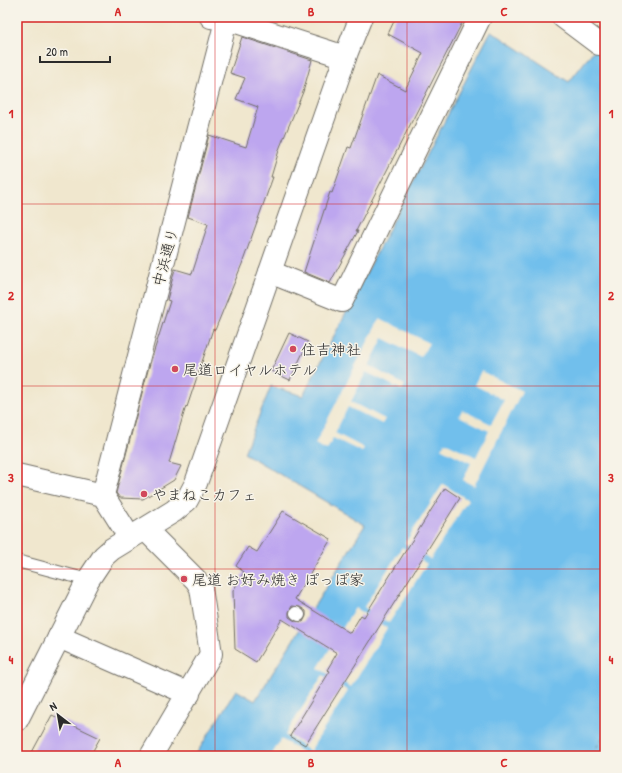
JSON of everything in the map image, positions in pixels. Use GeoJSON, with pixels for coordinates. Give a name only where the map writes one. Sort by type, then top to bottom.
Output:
{"type":"FeatureCollection","features":[{"type":"Feature","properties":{"kind":"street"},"geometry":{"type":"LineString","coordinates":[[17,720],[88,580],[104,556],[174,511],[187,500],[196,483],[361,17]]}},
{"type":"Feature","properties":{"kind":"street"},"geometry":{"type":"LineString","coordinates":[[270,272],[342,301],[480,17]]}},
{"type":"Feature","properties":{"kind":"street"},"geometry":{"type":"LineString","coordinates":[[563,17],[602,46]]}},
{"type":"Feature","properties":{"kind":"street"},"geometry":{"type":"LineString","coordinates":[[221,18],[346,57]]}},
{"type":"Feature","properties":{"kind":"street","name":"中浜通り"},"geometry":{"type":"LineString","coordinates":[[103,495],[221,18]]}},
{"type":"Feature","properties":{"kind":"street"},"geometry":{"type":"LineString","coordinates":[[17,475],[103,495],[137,534],[196,580],[201,588],[211,654],[189,694],[151,756]]}},
{"type":"Feature","properties":{"kind":"street"},"geometry":{"type":"LineString","coordinates":[[59,637],[189,694]]}},
{"type":"Feature","properties":{"kind":"lane"},"geometry":{"type":"LineString","coordinates":[[17,561],[88,580]]}},
{"type":"Feature","properties":{"kind":"water"},"geometry":{"type":"Polygon","coordinates":[[[491,31],[569,82],[605,36],[605,756],[195,756],[236,690],[255,701],[365,525],[244,453],[271,386],[303,396],[491,31]]]}},
{"type":"Feature","properties":{"kind":"pier"},"geometry":{"type":"Polygon","coordinates":[[[380,318],[429,343],[421,357],[383,338],[369,366],[405,385],[402,390],[366,372],[351,402],[385,419],[382,424],[348,407],[335,433],[364,448],[362,452],[333,438],[327,450],[315,444],[380,318]]]}},
{"type":"Feature","properties":{"kind":"pier"},"geometry":{"type":"Polygon","coordinates":[[[481,371],[522,391],[474,486],[463,480],[471,463],[442,449],[445,442],[476,457],[489,431],[459,416],[462,410],[491,424],[504,400],[474,385],[481,371]]]}},
{"type":"Feature","properties":{"kind":"pier"},"geometry":{"type":"Polygon","coordinates":[[[443,484],[468,500],[430,560],[405,543],[443,484]]]}},
{"type":"Feature","properties":{"kind":"pier"},"geometry":{"type":"Polygon","coordinates":[[[402,547],[427,564],[389,623],[364,607],[402,547]]]}},
{"type":"Feature","properties":{"kind":"pier"},"geometry":{"type":"Polygon","coordinates":[[[355,608],[387,628],[351,687],[318,668],[355,608]]]}},
{"type":"Feature","properties":{"kind":"pier"},"geometry":{"type":"Polygon","coordinates":[[[323,675],[348,691],[310,751],[285,735],[323,675]]]}},
{"type":"Feature","properties":{"kind":"pier"},"geometry":{"type":"Polygon","coordinates":[[[281,739],[307,755],[271,756],[281,739]]]}},
{"type":"Feature","properties":{"kind":"building"},"geometry":{"type":"Polygon","coordinates":[[[396,17],[465,17],[356,231],[358,231],[330,283],[304,272],[330,192],[332,193],[348,147],[351,148],[377,75],[405,90],[423,53],[388,34],[396,17]]]}},
{"type":"Feature","properties":{"kind":"building"},"geometry":{"type":"Polygon","coordinates":[[[242,37],[312,60],[303,92],[280,147],[271,177],[273,177],[242,264],[215,330],[213,329],[187,407],[186,406],[169,463],[181,466],[174,480],[143,499],[120,498],[116,493],[148,370],[170,301],[167,300],[175,269],[192,274],[208,224],[188,217],[209,135],[246,147],[258,107],[236,99],[245,78],[230,73],[242,37]]]}},
{"type":"Feature","properties":{"kind":"building"},"geometry":{"type":"Polygon","coordinates":[[[289,333],[308,342],[290,380],[271,371],[289,333]]]}},
{"type":"Feature","properties":{"kind":"building"},"geometry":{"type":"Polygon","coordinates":[[[445,488],[460,498],[305,745],[290,736],[330,671],[327,670],[337,653],[282,619],[256,662],[235,649],[233,591],[244,572],[236,566],[248,547],[257,552],[283,511],[331,539],[295,599],[350,633],[361,615],[364,617],[445,488]],[[292,606],[289,612],[289,617],[295,621],[303,622],[306,616],[306,611],[300,607],[292,606]]]}},
{"type":"Feature","properties":{"kind":"building"},"geometry":{"type":"Polygon","coordinates":[[[52,715],[100,738],[90,756],[30,756],[52,715]]]}},
{"type":"Feature","properties":{"kind":"ferry route"},"geometry":{"type":"LineString","coordinates":[[591,756],[605,734]]}},
{"type":"Feature","properties":{"kind":"place","name":"住吉神社"},"geometry":{"type":"Point","coordinates":[293,349]}},
{"type":"Feature","properties":{"kind":"place","name":"尾道ロイヤルホテル"},"geometry":{"type":"Point","coordinates":[175,369]}},
{"type":"Feature","properties":{"kind":"place","name":"やまねこカフェ"},"geometry":{"type":"Point","coordinates":[144,494]}},
{"type":"Feature","properties":{"kind":"place","name":"尾道 お好み焼き ぽっぽ家"},"geometry":{"type":"Point","coordinates":[184,579]}}]}
